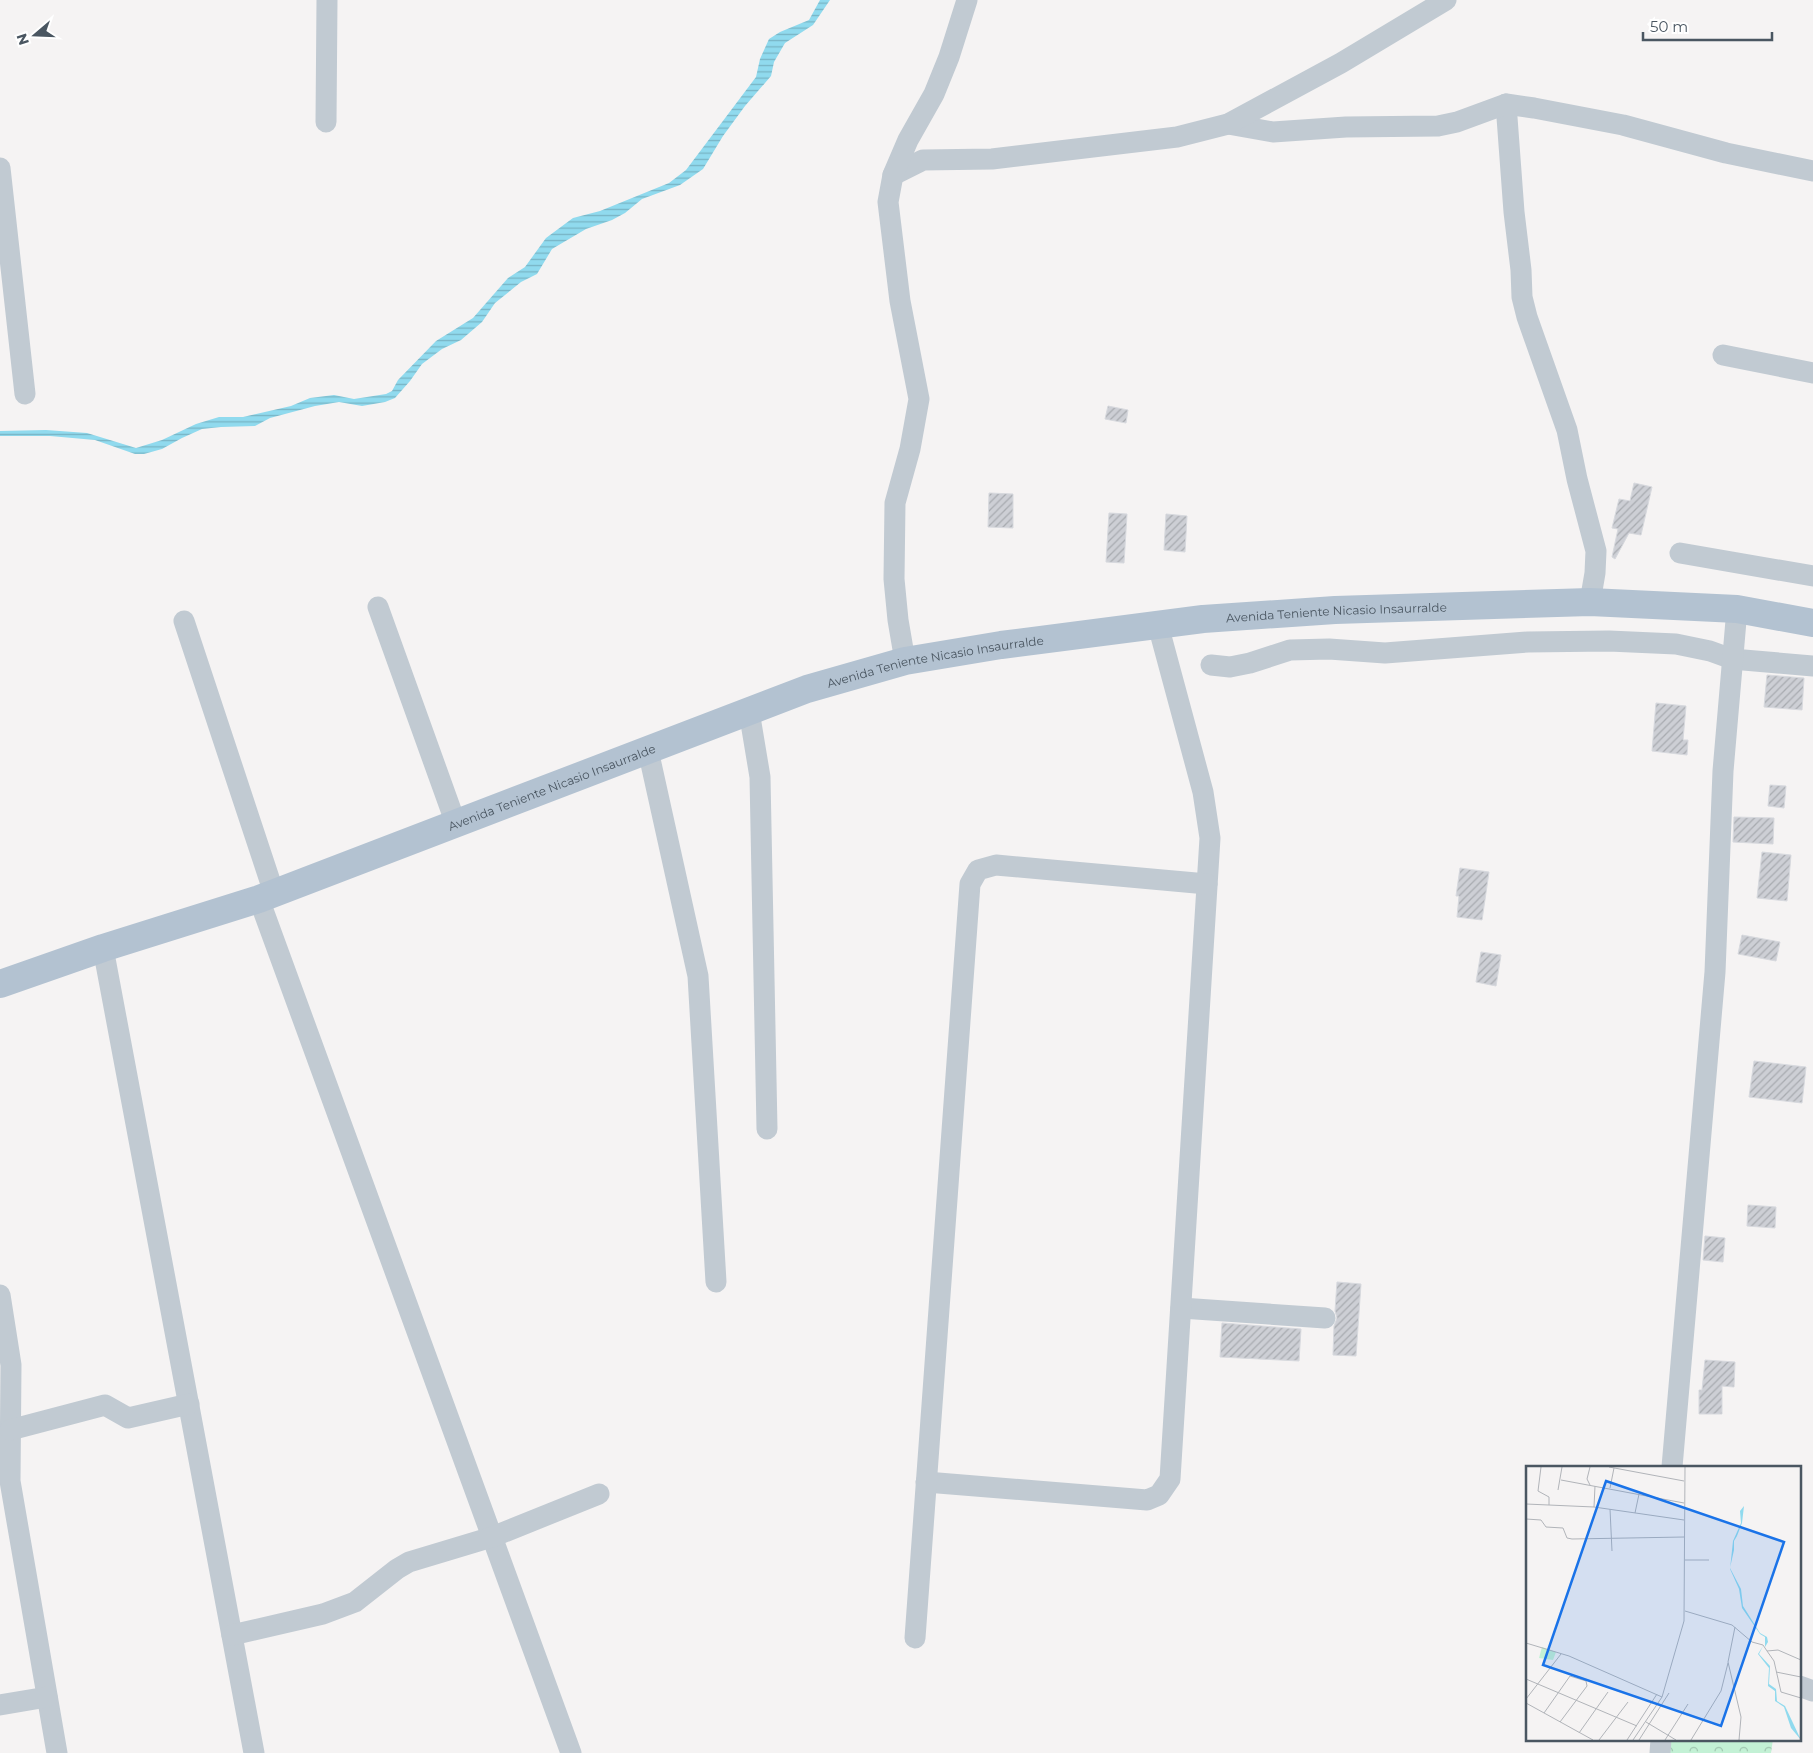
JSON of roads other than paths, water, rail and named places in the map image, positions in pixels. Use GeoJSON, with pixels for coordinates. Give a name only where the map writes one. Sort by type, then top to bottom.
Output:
{"type":"FeatureCollection","features":[{"type":"Feature","properties":{"kind":"main road","name":"Avenida Teniente Nicasio Insaurralde"},"geometry":{"type":"LineString","coordinates":[[0,984],[103,948],[266,896],[807,689],[905,661],[1001,645],[1202,619],[1334,610],[1590,602],[1737,609],[1813,623]]}},
{"type":"Feature","properties":{"kind":"street"},"geometry":{"type":"LineString","coordinates":[[326,122],[327,0]]}},
{"type":"Feature","properties":{"kind":"street"},"geometry":{"type":"LineString","coordinates":[[905,661],[894,579],[895,503],[910,449],[919,399],[900,302],[888,202],[893,175],[908,140],[934,94],[949,57],[967,0]]}},
{"type":"Feature","properties":{"kind":"street"},"geometry":{"type":"LineString","coordinates":[[893,175],[923,160],[992,159],[1177,137],[1228,124],[1341,62],[1446,0]]}},
{"type":"Feature","properties":{"kind":"street"},"geometry":{"type":"LineString","coordinates":[[1228,124],[1273,132],[1355,127],[1438,126],[1457,122],[1506,104],[1624,125],[1726,153],[1813,171]]}},
{"type":"Feature","properties":{"kind":"street"},"geometry":{"type":"LineString","coordinates":[[1506,104],[1514,212],[1522,270],[1522,297],[1526,317],[1567,430],[1596,551],[1595,573],[1590,602]]}},
{"type":"Feature","properties":{"kind":"street"},"geometry":{"type":"LineString","coordinates":[[0,168],[25,394]]}},
{"type":"Feature","properties":{"kind":"street"},"geometry":{"type":"LineString","coordinates":[[1723,355],[1813,373]]}},
{"type":"Feature","properties":{"kind":"street"},"geometry":{"type":"LineString","coordinates":[[1680,552],[1813,576]]}},
{"type":"Feature","properties":{"kind":"street"},"geometry":{"type":"LineString","coordinates":[[378,607],[456,824]]}},
{"type":"Feature","properties":{"kind":"street"},"geometry":{"type":"LineString","coordinates":[[1672,1466],[1715,972],[1723,771],[1737,609]]}},
{"type":"Feature","properties":{"kind":"street"},"geometry":{"type":"LineString","coordinates":[[184,620],[266,896],[570,1753]]}},
{"type":"Feature","properties":{"kind":"street"},"geometry":{"type":"LineString","coordinates":[[926,1482],[1147,1500],[1159,1496],[1170,1479],[1210,838],[1203,792],[1158,625]]}},
{"type":"Feature","properties":{"kind":"street"},"geometry":{"type":"LineString","coordinates":[[1211,665],[1230,667],[1250,663],[1290,650],[1329,649],[1385,653],[1528,642],[1609,641],[1676,644],[1710,651],[1732,660],[1813,666]]}},
{"type":"Feature","properties":{"kind":"street"},"geometry":{"type":"LineString","coordinates":[[749,711],[760,777],[767,1129]]}},
{"type":"Feature","properties":{"kind":"street"},"geometry":{"type":"LineString","coordinates":[[648,750],[698,976],[716,1282]]}},
{"type":"Feature","properties":{"kind":"street"},"geometry":{"type":"LineString","coordinates":[[915,1638],[970,884],[978,870],[996,865],[1208,884]]}},
{"type":"Feature","properties":{"kind":"street"},"geometry":{"type":"LineString","coordinates":[[103,948],[254,1753]]}},
{"type":"Feature","properties":{"kind":"street"},"geometry":{"type":"LineString","coordinates":[[0,1295],[11,1365],[10,1481],[57,1753]]}},
{"type":"Feature","properties":{"kind":"street"},"geometry":{"type":"LineString","coordinates":[[1181,1308],[1325,1318]]}},
{"type":"Feature","properties":{"kind":"street"},"geometry":{"type":"LineString","coordinates":[[10,1430],[105,1405],[128,1418],[189,1404]]}},
{"type":"Feature","properties":{"kind":"street"},"geometry":{"type":"LineString","coordinates":[[232,1635],[323,1614],[355,1602],[397,1569],[409,1562],[492,1537],[599,1494]]}},
{"type":"Feature","properties":{"kind":"street"},"geometry":{"type":"LineString","coordinates":[[1800,1686],[1813,1691]]}},
{"type":"Feature","properties":{"kind":"street"},"geometry":{"type":"LineString","coordinates":[[0,1706],[47,1698]]}},
{"type":"Feature","properties":{"kind":"street"},"geometry":{"type":"LineString","coordinates":[[1660,1753],[1661,1740]]}},
{"type":"Feature","properties":{"kind":"water"},"geometry":{"type":"Polygon","coordinates":[[[820,0],[830,0],[813,25],[785,43],[774,62],[771,76],[745,106],[723,136],[703,169],[680,185],[642,199],[625,213],[612,220],[586,229],[552,249],[537,274],[521,282],[495,303],[482,322],[461,340],[442,349],[422,364],[395,398],[385,402],[362,406],[339,402],[315,406],[270,418],[255,426],[202,429],[162,449],[144,454],[135,454],[95,440],[50,436],[0,436],[0,431],[46,430],[87,433],[136,448],[162,440],[196,424],[219,417],[243,417],[291,406],[310,398],[334,395],[354,399],[386,394],[392,391],[398,380],[436,341],[473,318],[508,278],[525,267],[546,238],[573,218],[600,211],[669,183],[686,170],[756,77],[760,59],[769,39],[780,32],[809,20],[820,0]]]}}]}
